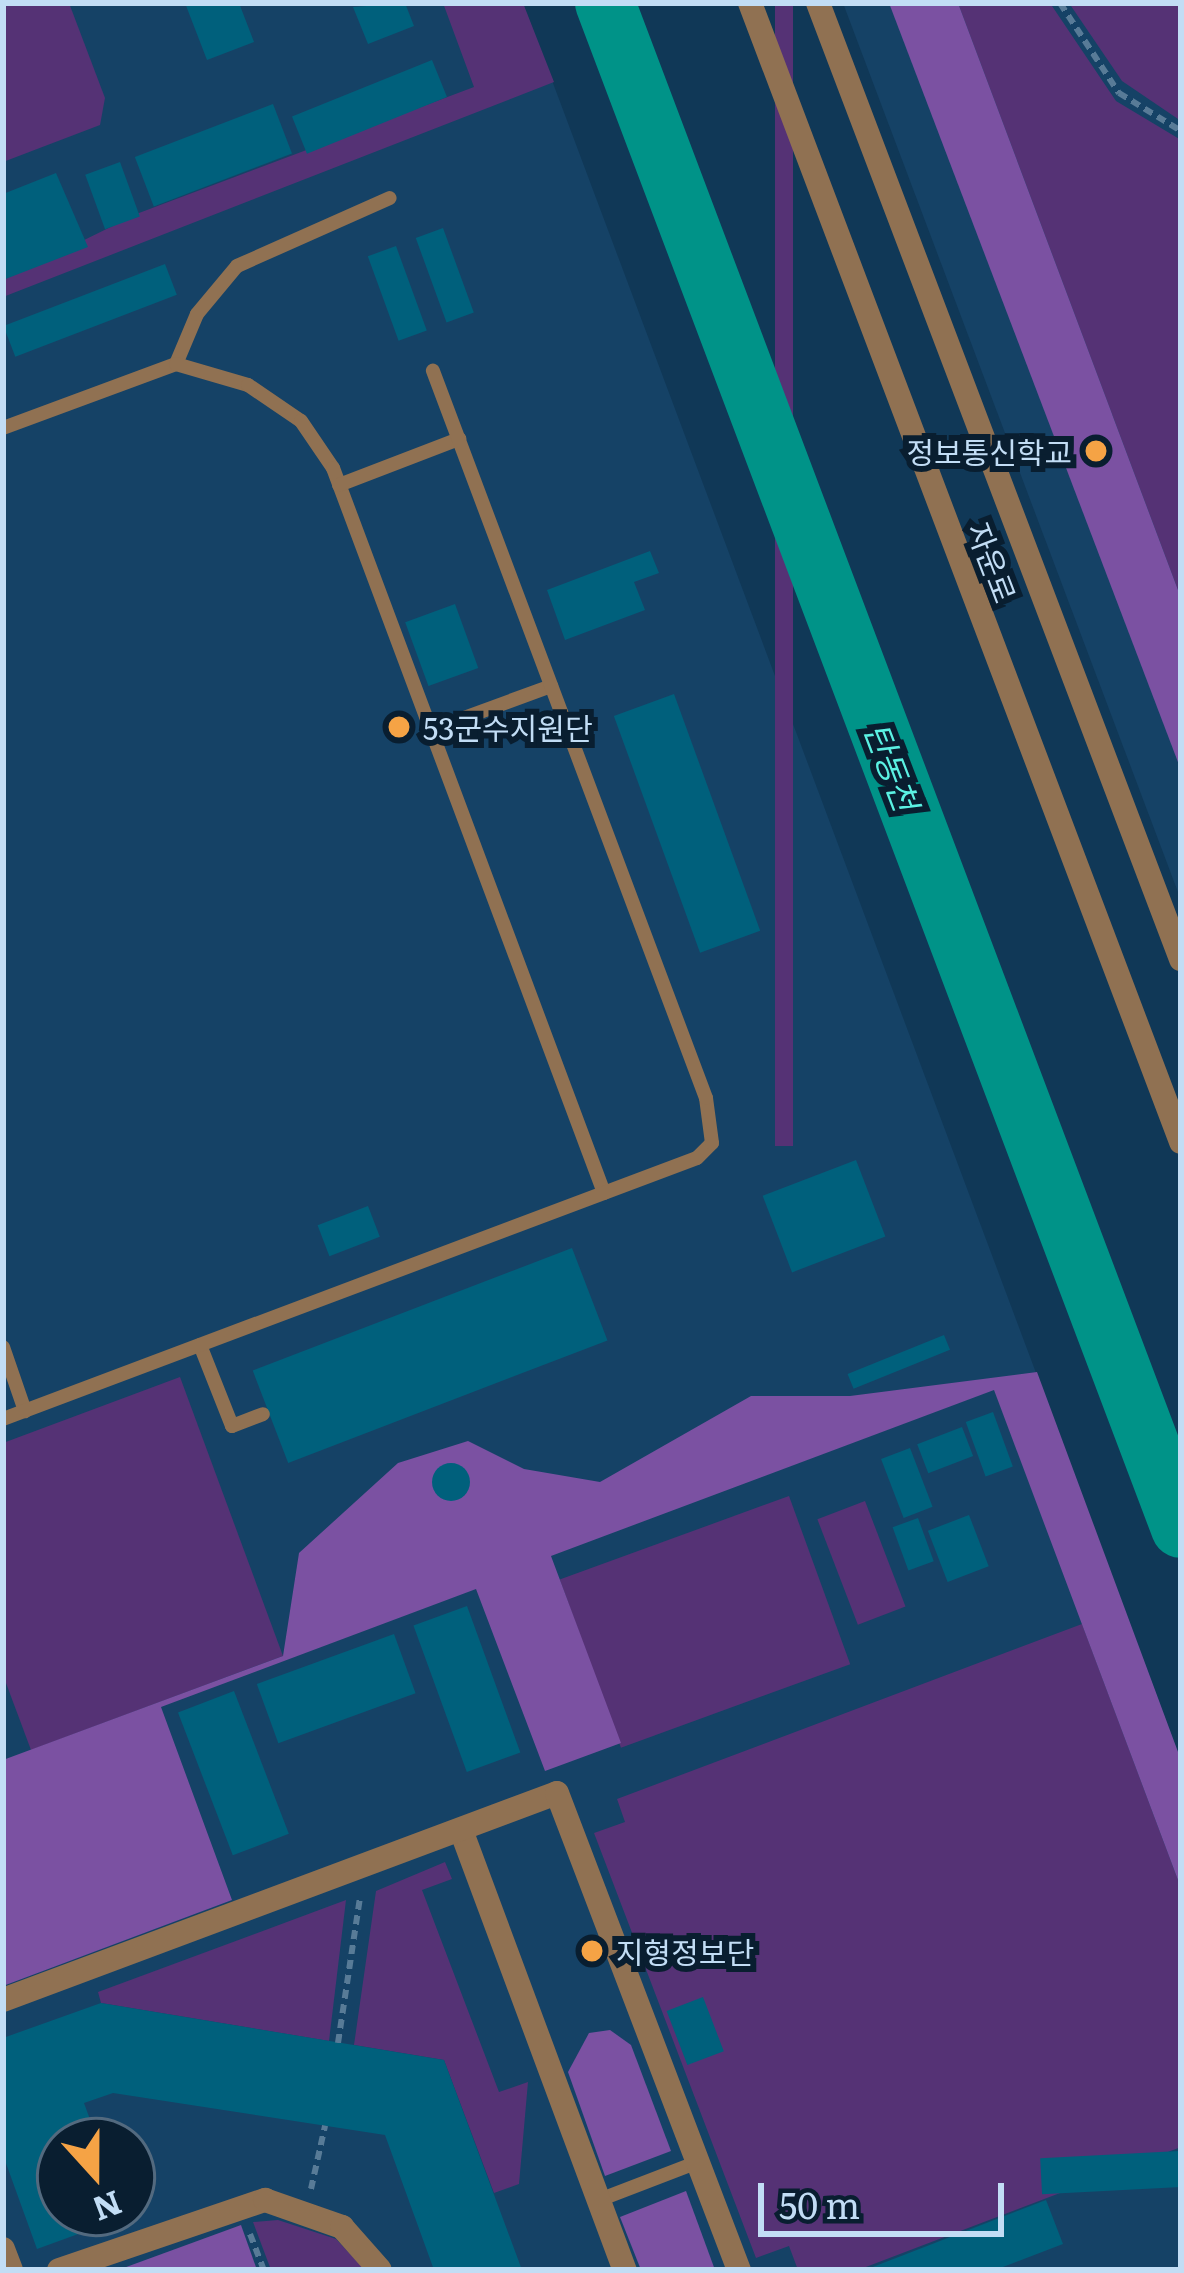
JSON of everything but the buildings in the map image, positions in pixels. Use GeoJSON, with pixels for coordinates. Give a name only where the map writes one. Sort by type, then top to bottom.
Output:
{"type":"FeatureCollection","features":[{"type":"Feature","properties":{"kind":"street","name":"자운로"},"geometry":{"type":"LineString","coordinates":[[750,3],[1181,1142]]}},
{"type":"Feature","properties":{"kind":"street","name":"자운로"},"geometry":{"type":"LineString","coordinates":[[818,3],[1181,959]]}},
{"type":"Feature","properties":{"kind":"street"},"geometry":{"type":"LineString","coordinates":[[3,2000],[557,1793],[739,2270]]}},
{"type":"Feature","properties":{"kind":"street"},"geometry":{"type":"LineString","coordinates":[[461,1830],[625,2270]]}},
{"type":"Feature","properties":{"kind":"street"},"geometry":{"type":"LineString","coordinates":[[58,2270],[239,2204],[306,2210],[342,2227],[380,2270]]}},
{"type":"Feature","properties":{"kind":"street"},"geometry":{"type":"LineString","coordinates":[[3,2249],[10,2270]]}},
{"type":"Feature","properties":{"kind":"lane"},"geometry":{"type":"LineString","coordinates":[[176,364],[197,314],[237,266],[391,198]]}},
{"type":"Feature","properties":{"kind":"lane"},"geometry":{"type":"LineString","coordinates":[[3,428],[176,364],[278,402],[339,485],[604,1193]]}},
{"type":"Feature","properties":{"kind":"lane"},"geometry":{"type":"LineString","coordinates":[[3,1419],[697,1158],[712,1124],[433,371]]}},
{"type":"Feature","properties":{"kind":"lane"},"geometry":{"type":"LineString","coordinates":[[339,485],[458,439]]}},
{"type":"Feature","properties":{"kind":"lane"},"geometry":{"type":"LineString","coordinates":[[431,730],[551,686]]}},
{"type":"Feature","properties":{"kind":"lane"},"geometry":{"type":"LineString","coordinates":[[200,1345],[232,1426],[263,1414]]}},
{"type":"Feature","properties":{"kind":"lane"},"geometry":{"type":"LineString","coordinates":[[3,1347],[25,1411]]}},
{"type":"Feature","properties":{"kind":"lane"},"geometry":{"type":"LineString","coordinates":[[599,2200],[698,2162]]}},
{"type":"Feature","properties":{"kind":"path"},"geometry":{"type":"LineString","coordinates":[[1060,3],[1119,93],[1181,131]]}},
{"type":"Feature","properties":{"kind":"path"},"geometry":{"type":"LineString","coordinates":[[338,2042],[362,1886]]}},
{"type":"Feature","properties":{"kind":"path"},"geometry":{"type":"LineString","coordinates":[[306,2210],[325,2126]]}},
{"type":"Feature","properties":{"kind":"shaded area","name":"53군수지원단"},"geometry":{"type":"Polygon","coordinates":[[[3,3],[523,3],[1181,1760],[1181,2270],[3,2270],[3,3]]]}},
{"type":"Feature","properties":{"kind":"shaded area"},"geometry":{"type":"Polygon","coordinates":[[[3,3],[69,3],[105,98],[100,125],[3,162],[3,3]]]}},
{"type":"Feature","properties":{"kind":"shaded area"},"geometry":{"type":"Polygon","coordinates":[[[443,3],[523,3],[554,82],[3,297],[3,280],[139,213],[474,87],[443,3]]]}},
{"type":"Feature","properties":{"kind":"shaded area"},"geometry":{"type":"Polygon","coordinates":[[[775,3],[793,3],[793,1146],[775,1146],[775,3]]]}},
{"type":"Feature","properties":{"kind":"shaded area","name":"정보통신학교"},"geometry":{"type":"Polygon","coordinates":[[[843,3],[1181,3],[1181,900],[843,3]]]}},
{"type":"Feature","properties":{"kind":"shaded area"},"geometry":{"type":"Polygon","coordinates":[[[889,3],[958,3],[1181,598],[1181,770],[889,3]]]}},
{"type":"Feature","properties":{"kind":"shaded area"},"geometry":{"type":"Polygon","coordinates":[[[958,3],[1050,3],[1116,101],[1181,140],[1181,598],[958,3]]]}},
{"type":"Feature","properties":{"kind":"shaded area"},"geometry":{"type":"Polygon","coordinates":[[[1069,3],[1181,3],[1181,121],[1122,81],[1069,3]]]}},
{"type":"Feature","properties":{"kind":"shaded area"},"geometry":{"type":"Polygon","coordinates":[[[1037,1372],[1181,1760],[1181,1888],[994,1390],[551,1556],[621,1743],[545,1771],[476,1589],[161,1707],[232,1900],[3,1986],[3,1760],[283,1656],[299,1553],[398,1463],[468,1441],[524,1469],[600,1482],[751,1396],[850,1396],[1037,1372]]]}},
{"type":"Feature","properties":{"kind":"shaded area"},"geometry":{"type":"Polygon","coordinates":[[[180,1377],[283,1656],[31,1750],[3,1675],[3,1443],[180,1377]]]}},
{"type":"Feature","properties":{"kind":"shaded area"},"geometry":{"type":"Polygon","coordinates":[[[789,1496],[850,1664],[621,1748],[560,1579],[789,1496]]]}},
{"type":"Feature","properties":{"kind":"shaded area"},"geometry":{"type":"Polygon","coordinates":[[[865,1501],[905,1606],[858,1625],[817,1519],[865,1501]]]}},
{"type":"Feature","properties":{"kind":"shaded area"},"geometry":{"type":"Polygon","coordinates":[[[1082,1624],[1181,1888],[1181,2147],[858,2270],[798,2270],[789,2246],[756,2258],[594,1833],[625,1822],[617,1799],[1082,1624]]]}},
{"type":"Feature","properties":{"kind":"shaded area"},"geometry":{"type":"Polygon","coordinates":[[[445,1862],[452,1879],[422,1890],[499,2092],[528,2082],[519,2184],[494,2193],[444,2060],[354,2045],[376,1891],[445,1862]]]}},
{"type":"Feature","properties":{"kind":"shaded area"},"geometry":{"type":"Polygon","coordinates":[[[346,1900],[329,2041],[101,2003],[98,1992],[346,1900]]]}},
{"type":"Feature","properties":{"kind":"shaded area"},"geometry":{"type":"Polygon","coordinates":[[[610,2030],[631,2045],[671,2151],[605,2176],[568,2072],[589,2033],[610,2030]]]}},
{"type":"Feature","properties":{"kind":"shaded area"},"geometry":{"type":"Polygon","coordinates":[[[686,2191],[715,2270],[641,2270],[620,2217],[686,2191]]]}},
{"type":"Feature","properties":{"kind":"shaded area"},"geometry":{"type":"Polygon","coordinates":[[[278,2220],[336,2239],[365,2270],[271,2270],[253,2222],[278,2220]]]}},
{"type":"Feature","properties":{"kind":"shaded area"},"geometry":{"type":"Polygon","coordinates":[[[241,2225],[257,2270],[118,2270],[241,2225]]]}},
{"type":"Feature","properties":{"kind":"waterway","name":"탄동천"},"geometry":{"type":"LineString","coordinates":[[605,3],[1181,1528]]}},
{"type":"Feature","properties":{"kind":"place","name":"정보통신학교"},"geometry":{"type":"Point","coordinates":[1096,451]}},
{"type":"Feature","properties":{"kind":"place","name":"53군수지원단"},"geometry":{"type":"Point","coordinates":[399,727]}},
{"type":"Feature","properties":{"kind":"place","name":"지형정보단"},"geometry":{"type":"Point","coordinates":[592,1951]}}]}
